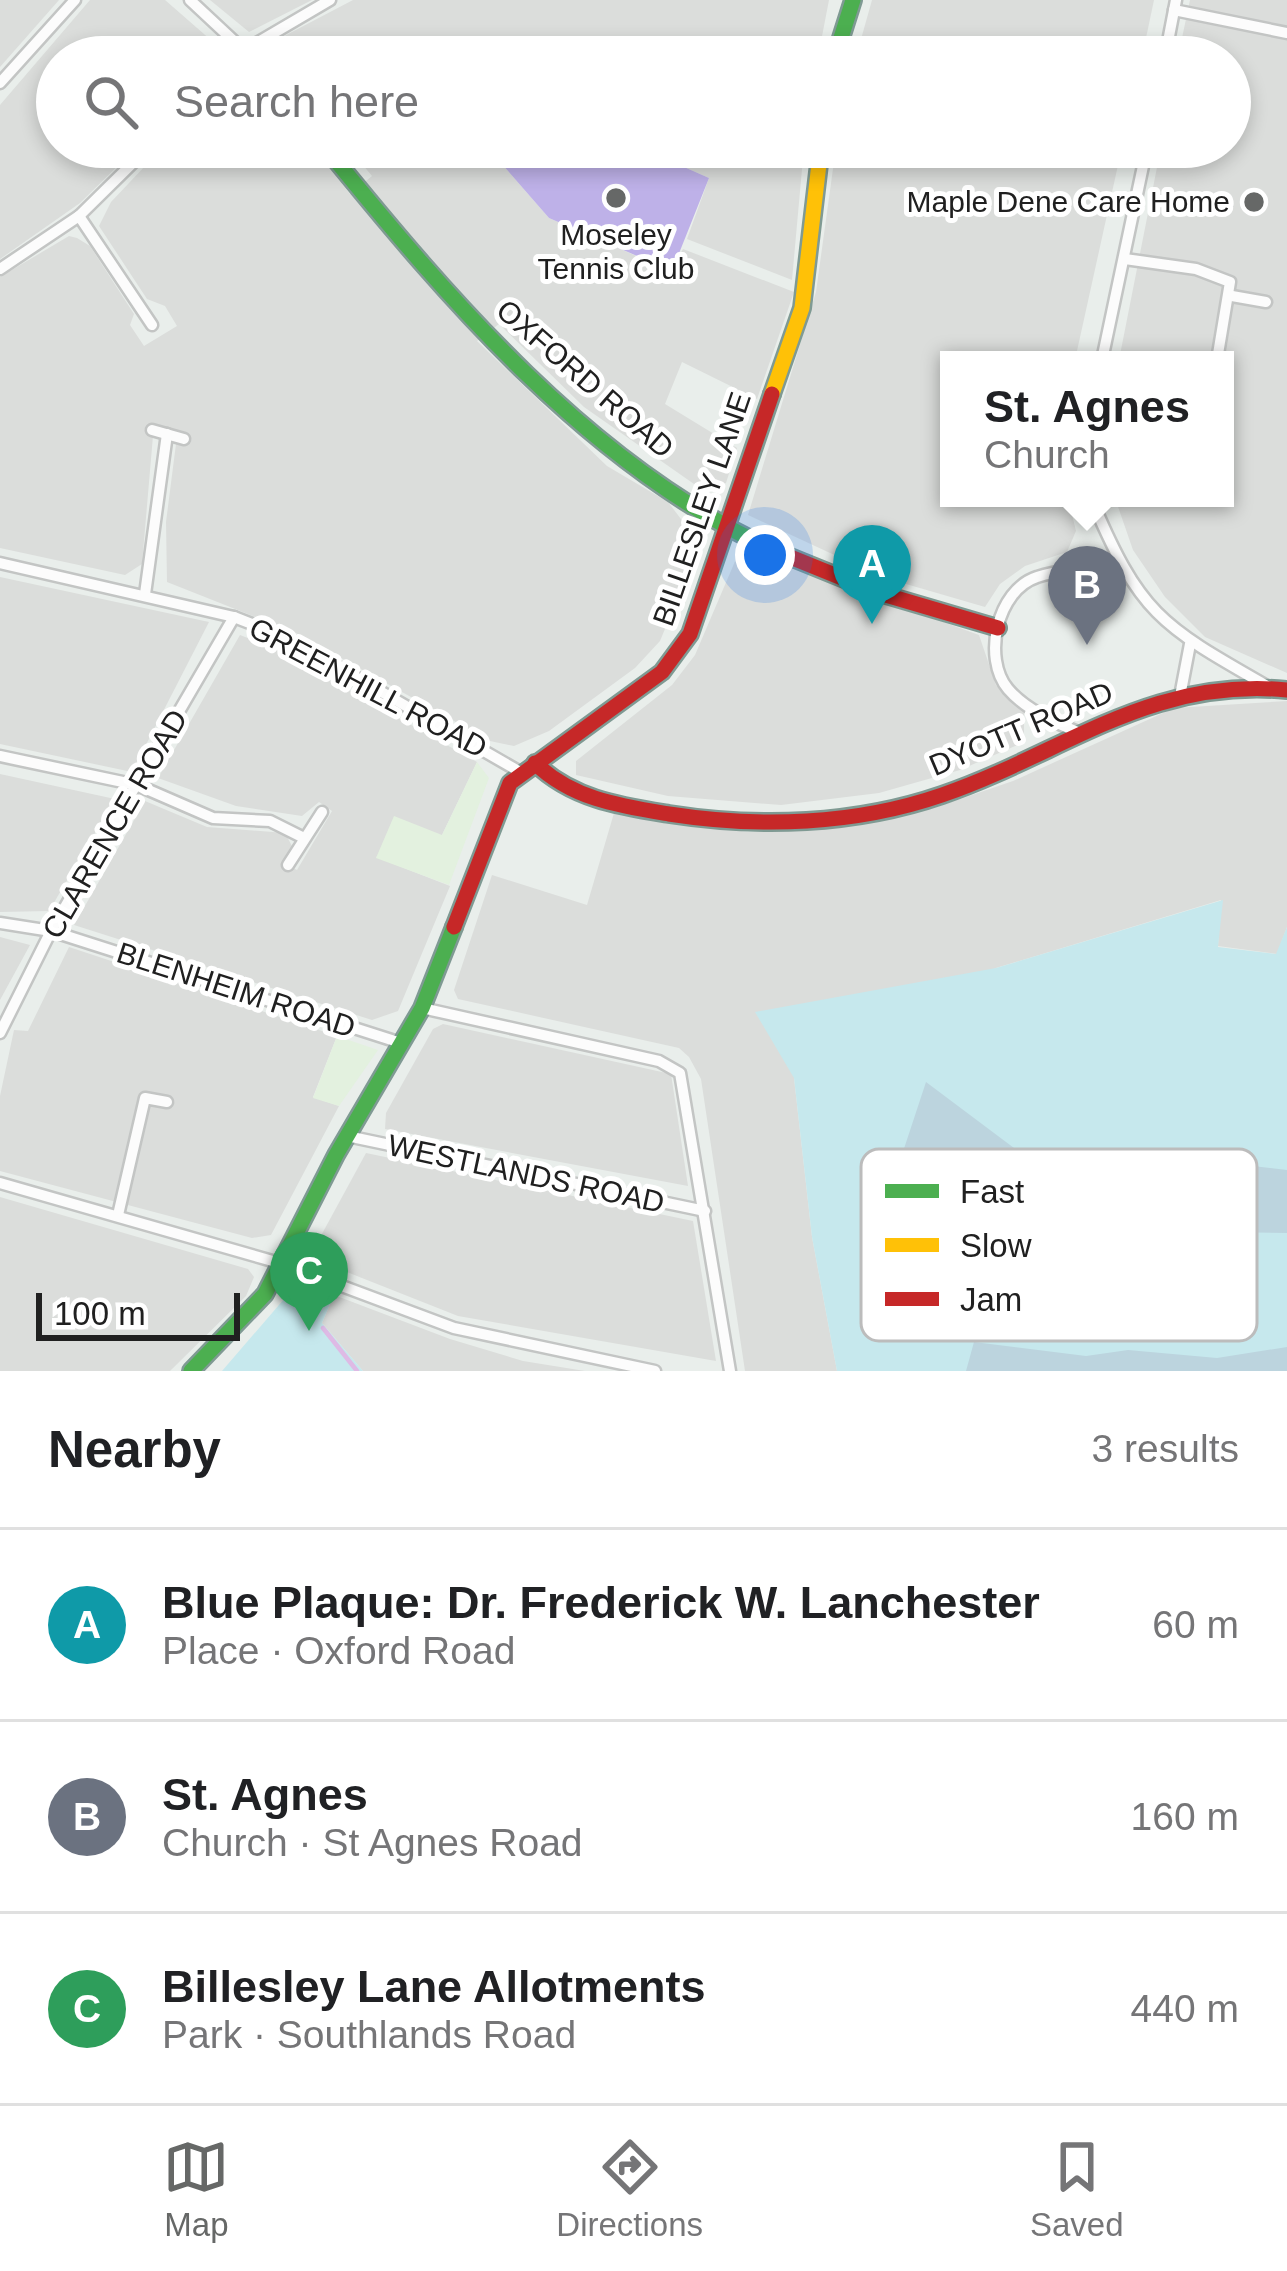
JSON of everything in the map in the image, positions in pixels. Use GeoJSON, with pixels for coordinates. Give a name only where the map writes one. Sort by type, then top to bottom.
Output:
{"type":"FeatureCollection","features":[{"type":"Feature","properties":{"kind":"street"},"geometry":{"type":"LineString","coordinates":[[42,36],[75,0]]}},
{"type":"Feature","properties":{"kind":"street"},"geometry":{"type":"LineString","coordinates":[[190,0],[225,36]]}},
{"type":"Feature","properties":{"kind":"street"},"geometry":{"type":"LineString","coordinates":[[271,36],[330,0]]}},
{"type":"Feature","properties":{"kind":"street"},"geometry":{"type":"LineString","coordinates":[[842,36],[853,0]]}},
{"type":"Feature","properties":{"kind":"street"},"geometry":{"type":"LineString","coordinates":[[1169,36],[1175,5],[1287,33]]}},
{"type":"Feature","properties":{"kind":"street"},"geometry":{"type":"LineString","coordinates":[[0,83],[36,43]]}},
{"type":"Feature","properties":{"kind":"street"},"geometry":{"type":"LineString","coordinates":[[0,269],[79,216],[128,168]]}},
{"type":"Feature","properties":{"kind":"street","name":"OXFORD ROAD"},"geometry":{"type":"LineString","coordinates":[[342,168],[421,265],[610,446],[726,524],[836,577],[998,628]]}},
{"type":"Feature","properties":{"kind":"street","name":"BILLESLEY LANE"},"geometry":{"type":"LineString","coordinates":[[191,1371],[240,1324],[283,1264],[347,1136],[422,1008],[501,798],[529,768],[672,660],[690,634],[806,292],[819,168]]}},
{"type":"Feature","properties":{"kind":"street"},"geometry":{"type":"LineString","coordinates":[[1104,351],[1143,168]]}},
{"type":"Feature","properties":{"kind":"street"},"geometry":{"type":"LineString","coordinates":[[79,216],[152,325]]}},
{"type":"Feature","properties":{"kind":"street"},"geometry":{"type":"LineString","coordinates":[[1125,259],[1223,275],[1232,296],[1219,351]]}},
{"type":"Feature","properties":{"kind":"street"},"geometry":{"type":"LineString","coordinates":[[1232,296],[1266,302]]}},
{"type":"Feature","properties":{"kind":"street"},"geometry":{"type":"LineString","coordinates":[[152,430],[184,439]]}},
{"type":"Feature","properties":{"kind":"street"},"geometry":{"type":"LineString","coordinates":[[145,594],[167,434]]}},
{"type":"Feature","properties":{"kind":"street"},"geometry":{"type":"LineString","coordinates":[[1095,507],[1122,570],[1146,604],[1190,644],[1267,686]]}},
{"type":"Feature","properties":{"kind":"street","name":"GREENHILL ROAD"},"geometry":{"type":"LineString","coordinates":[[0,563],[234,616],[288,638],[529,768]]}},
{"type":"Feature","properties":{"kind":"street"},"geometry":{"type":"LineString","coordinates":[[1084,735],[1024,704],[1006,688],[997,670],[998,628],[1009,598],[1038,576],[1122,570]]}},
{"type":"Feature","properties":{"kind":"street","name":"CLARENCE ROAD"},"geometry":{"type":"LineString","coordinates":[[0,1033],[51,931],[234,616]]}},
{"type":"Feature","properties":{"kind":"street"},"geometry":{"type":"LineString","coordinates":[[1181,691],[1190,644]]}},
{"type":"Feature","properties":{"kind":"street","name":"DYOTT ROAD"},"geometry":{"type":"LineString","coordinates":[[529,768],[565,790],[602,802],[737,822],[788,821],[939,797],[1181,691],[1223,684],[1287,690]]}},
{"type":"Feature","properties":{"kind":"street"},"geometry":{"type":"LineString","coordinates":[[0,756],[137,785],[213,818],[270,821],[304,838]]}},
{"type":"Feature","properties":{"kind":"street"},"geometry":{"type":"LineString","coordinates":[[288,866],[322,812]]}},
{"type":"Feature","properties":{"kind":"street","name":"BLENHEIM ROAD"},"geometry":{"type":"LineString","coordinates":[[0,923],[51,931],[401,1043]]}},
{"type":"Feature","properties":{"kind":"street"},"geometry":{"type":"LineString","coordinates":[[422,1008],[670,1066],[685,1085],[730,1371]]}},
{"type":"Feature","properties":{"kind":"street"},"geometry":{"type":"LineString","coordinates":[[118,1215],[145,1098],[167,1102]]}},
{"type":"Feature","properties":{"kind":"street","name":"WESTLANDS ROAD"},"geometry":{"type":"LineString","coordinates":[[347,1136],[705,1211]]}},
{"type":"Feature","properties":{"kind":"street"},"geometry":{"type":"LineString","coordinates":[[0,1184],[283,1264],[454,1328],[655,1371]]}},
{"type":"Feature","properties":{"kind":"shaded area"},"geometry":{"type":"Polygon","coordinates":[[[0,0],[59,0],[0,67],[0,0]]]}},
{"type":"Feature","properties":{"kind":"shaded area"},"geometry":{"type":"Polygon","coordinates":[[[90,0],[165,0],[206,36],[59,36],[90,0]]]}},
{"type":"Feature","properties":{"kind":"shaded area"},"geometry":{"type":"Polygon","coordinates":[[[210,0],[312,0],[249,32],[210,0]]]}},
{"type":"Feature","properties":{"kind":"shaded area"},"geometry":{"type":"Polygon","coordinates":[[[353,0],[829,0],[822,36],[284,36],[353,0]]]}},
{"type":"Feature","properties":{"kind":"shaded area"},"geometry":{"type":"Polygon","coordinates":[[[872,0],[1154,0],[1146,36],[862,36],[872,0]]]}},
{"type":"Feature","properties":{"kind":"shaded area"},"geometry":{"type":"Polygon","coordinates":[[[1190,0],[1287,0],[1287,673],[1205,637],[1165,597],[1133,550],[1118,507],[1234,507],[1234,351],[1121,351],[1157,168],[1251,168],[1251,36],[1182,36],[1190,0]]]}},
{"type":"Feature","properties":{"kind":"shaded area"},"geometry":{"type":"Polygon","coordinates":[[[36,63],[36,168],[116,168],[80,203],[0,259],[0,105],[36,63]]]}},
{"type":"Feature","properties":{"kind":"shaded area"},"geometry":{"type":"Polygon","coordinates":[[[143,168],[330,168],[350,194],[372,176],[365,168],[505,168],[549,218],[671,271],[683,249],[794,292],[757,399],[682,362],[665,404],[737,448],[726,483],[704,491],[584,407],[499,324],[477,341],[607,466],[668,502],[700,544],[660,641],[635,668],[549,731],[514,746],[490,741],[296,633],[167,582],[166,522],[176,444],[182,445],[186,433],[154,424],[142,564],[125,575],[0,548],[0,277],[69,236],[77,238],[90,246],[134,314],[130,325],[144,346],[177,326],[165,306],[147,299],[99,226],[111,202],[143,168]]]}},
{"type":"Feature","properties":{"kind":"shaded area","name":"Moseley Tennis Club"},"geometry":{"type":"Polygon","coordinates":[[[505,168],[686,168],[709,178],[672,271],[549,218],[505,168]]]}},
{"type":"Feature","properties":{"kind":"shaded area"},"geometry":{"type":"Polygon","coordinates":[[[686,168],[802,168],[792,280],[687,239],[709,178],[686,168]]]}},
{"type":"Feature","properties":{"kind":"shaded area"},"geometry":{"type":"Polygon","coordinates":[[[833,168],[1117,168],[1077,351],[940,351],[940,507],[1070,507],[1076,531],[1067,552],[1025,566],[1000,584],[985,607],[882,577],[748,515],[816,292],[833,168]]]}},
{"type":"Feature","properties":{"kind":"shaded area"},"geometry":{"type":"Polygon","coordinates":[[[756,554],[979,635],[996,685],[1024,712],[1024,742],[960,770],[879,793],[781,805],[668,796],[576,775],[576,761],[672,685],[695,655],[736,559],[756,554]]]}},
{"type":"Feature","properties":{"kind":"shaded area"},"geometry":{"type":"Polygon","coordinates":[[[0,577],[209,622],[132,772],[0,744],[0,577]]]}},
{"type":"Feature","properties":{"kind":"shaded area"},"geometry":{"type":"Polygon","coordinates":[[[240,635],[278,650],[477,762],[442,835],[376,857],[450,886],[398,1011],[372,1020],[74,925],[145,801],[207,827],[285,833],[292,846],[282,862],[297,870],[332,811],[319,802],[302,816],[236,806],[158,778],[240,635]]]}},
{"type":"Feature","properties":{"kind":"shaded area"},"geometry":{"type":"Polygon","coordinates":[[[1287,701],[1287,927],[1277,954],[1218,946],[1221,900],[996,968],[794,1078],[812,1237],[837,1371],[745,1371],[701,1079],[689,1057],[679,1048],[458,999],[454,990],[492,875],[587,905],[614,813],[748,832],[851,825],[934,808],[1013,781],[1174,708],[1287,701]]]}},
{"type":"Feature","properties":{"kind":"shaded area"},"geometry":{"type":"Polygon","coordinates":[[[477,762],[489,778],[449,885],[376,858],[394,816],[442,835],[477,762]]]}},
{"type":"Feature","properties":{"kind":"shaded area"},"geometry":{"type":"Polygon","coordinates":[[[0,774],[115,799],[49,911],[0,912],[0,774]]]}},
{"type":"Feature","properties":{"kind":"shaded area"},"geometry":{"type":"Polygon","coordinates":[[[1223,900],[1218,947],[1276,954],[1287,927],[1287,1371],[837,1371],[812,1237],[794,1078],[755,1012],[996,968],[1223,900]]]}},
{"type":"Feature","properties":{"kind":"shaded area"},"geometry":{"type":"Polygon","coordinates":[[[0,937],[30,945],[0,1000],[0,937]]]}},
{"type":"Feature","properties":{"kind":"shaded area"},"geometry":{"type":"Polygon","coordinates":[[[69,947],[337,1036],[313,1097],[339,1106],[271,1235],[252,1238],[0,1171],[0,1096],[14,1030],[28,1031],[69,947]]]}},
{"type":"Feature","properties":{"kind":"shaded area"},"geometry":{"type":"Polygon","coordinates":[[[443,1024],[671,1074],[688,1186],[385,1129],[386,1113],[433,1029],[443,1024]]]}},
{"type":"Feature","properties":{"kind":"shaded area"},"geometry":{"type":"Polygon","coordinates":[[[337,1036],[378,1050],[339,1106],[313,1098],[337,1036]]]}},
{"type":"Feature","properties":{"kind":"shaded area"},"geometry":{"type":"Polygon","coordinates":[[[926,1082],[1015,1149],[904,1149],[926,1082]]]}},
{"type":"Feature","properties":{"kind":"shaded area"},"geometry":{"type":"Polygon","coordinates":[[[366,1153],[693,1221],[716,1361],[458,1316],[319,1261],[317,1243],[366,1153]]]}},
{"type":"Feature","properties":{"kind":"shaded area"},"geometry":{"type":"Polygon","coordinates":[[[1257,1166],[1287,1170],[1287,1233],[1257,1233],[1257,1166]]]}},
{"type":"Feature","properties":{"kind":"shaded area"},"geometry":{"type":"Polygon","coordinates":[[[0,1197],[248,1269],[254,1277],[246,1296],[170,1371],[0,1371],[0,1197]]]}},
{"type":"Feature","properties":{"kind":"shaded area"},"geometry":{"type":"Polygon","coordinates":[[[309,1283],[334,1295],[322,1323],[363,1371],[222,1371],[297,1284],[309,1283]]]}},
{"type":"Feature","properties":{"kind":"shaded area"},"geometry":{"type":"Polygon","coordinates":[[[334,1295],[450,1339],[523,1361],[585,1371],[363,1371],[322,1323],[334,1295]]]}},
{"type":"Feature","properties":{"kind":"shaded area"},"geometry":{"type":"Polygon","coordinates":[[[974,1342],[1086,1356],[1128,1350],[1217,1358],[1287,1347],[1287,1371],[966,1371],[974,1342]]]}},
{"type":"Feature","properties":{"kind":"waterway"},"geometry":{"type":"LineString","coordinates":[[323,1328],[357,1371]]}},
{"type":"Feature","properties":{"kind":"traffic: fast"},"geometry":{"type":"LineString","coordinates":[[842,36],[853,0]]}},
{"type":"Feature","properties":{"kind":"traffic: fast"},"geometry":{"type":"LineString","coordinates":[[343,168],[473,320],[584,426],[706,515],[773,550]]}},
{"type":"Feature","properties":{"kind":"traffic: fast"},"geometry":{"type":"LineString","coordinates":[[191,1371],[265,1294],[336,1155],[422,1008],[454,927]]}},
{"type":"Feature","properties":{"kind":"traffic: slow"},"geometry":{"type":"LineString","coordinates":[[772,394],[802,308],[819,168]]}},
{"type":"Feature","properties":{"kind":"traffic: jam"},"geometry":{"type":"LineString","coordinates":[[454,927],[510,783],[662,672],[690,634],[772,394]]}},
{"type":"Feature","properties":{"kind":"traffic: jam"},"geometry":{"type":"LineString","coordinates":[[773,550],[879,593],[998,628]]}},
{"type":"Feature","properties":{"kind":"traffic: jam"},"geometry":{"type":"LineString","coordinates":[[535,763],[581,793],[651,811],[737,821],[841,818],[942,795],[1149,706],[1238,689],[1287,690]]}},
{"type":"Feature","properties":{"kind":"place","name":"Moseley Tennis Club"},"geometry":{"type":"Point","coordinates":[616,198]}},
{"type":"Feature","properties":{"kind":"place","name":"Maple Dene Care Home"},"geometry":{"type":"Point","coordinates":[1254,202]}},
{"type":"Feature","properties":{"kind":"place","name":"Blue Plaque: Dr. Frederick W. Lanchester"},"geometry":{"type":"Point","coordinates":[872,624]}},
{"type":"Feature","properties":{"kind":"place","name":"St. Agnes"},"geometry":{"type":"Point","coordinates":[1087,645]}},
{"type":"Feature","properties":{"kind":"place","name":"Billesley Lane Allotments"},"geometry":{"type":"Point","coordinates":[309,1331]}}]}
